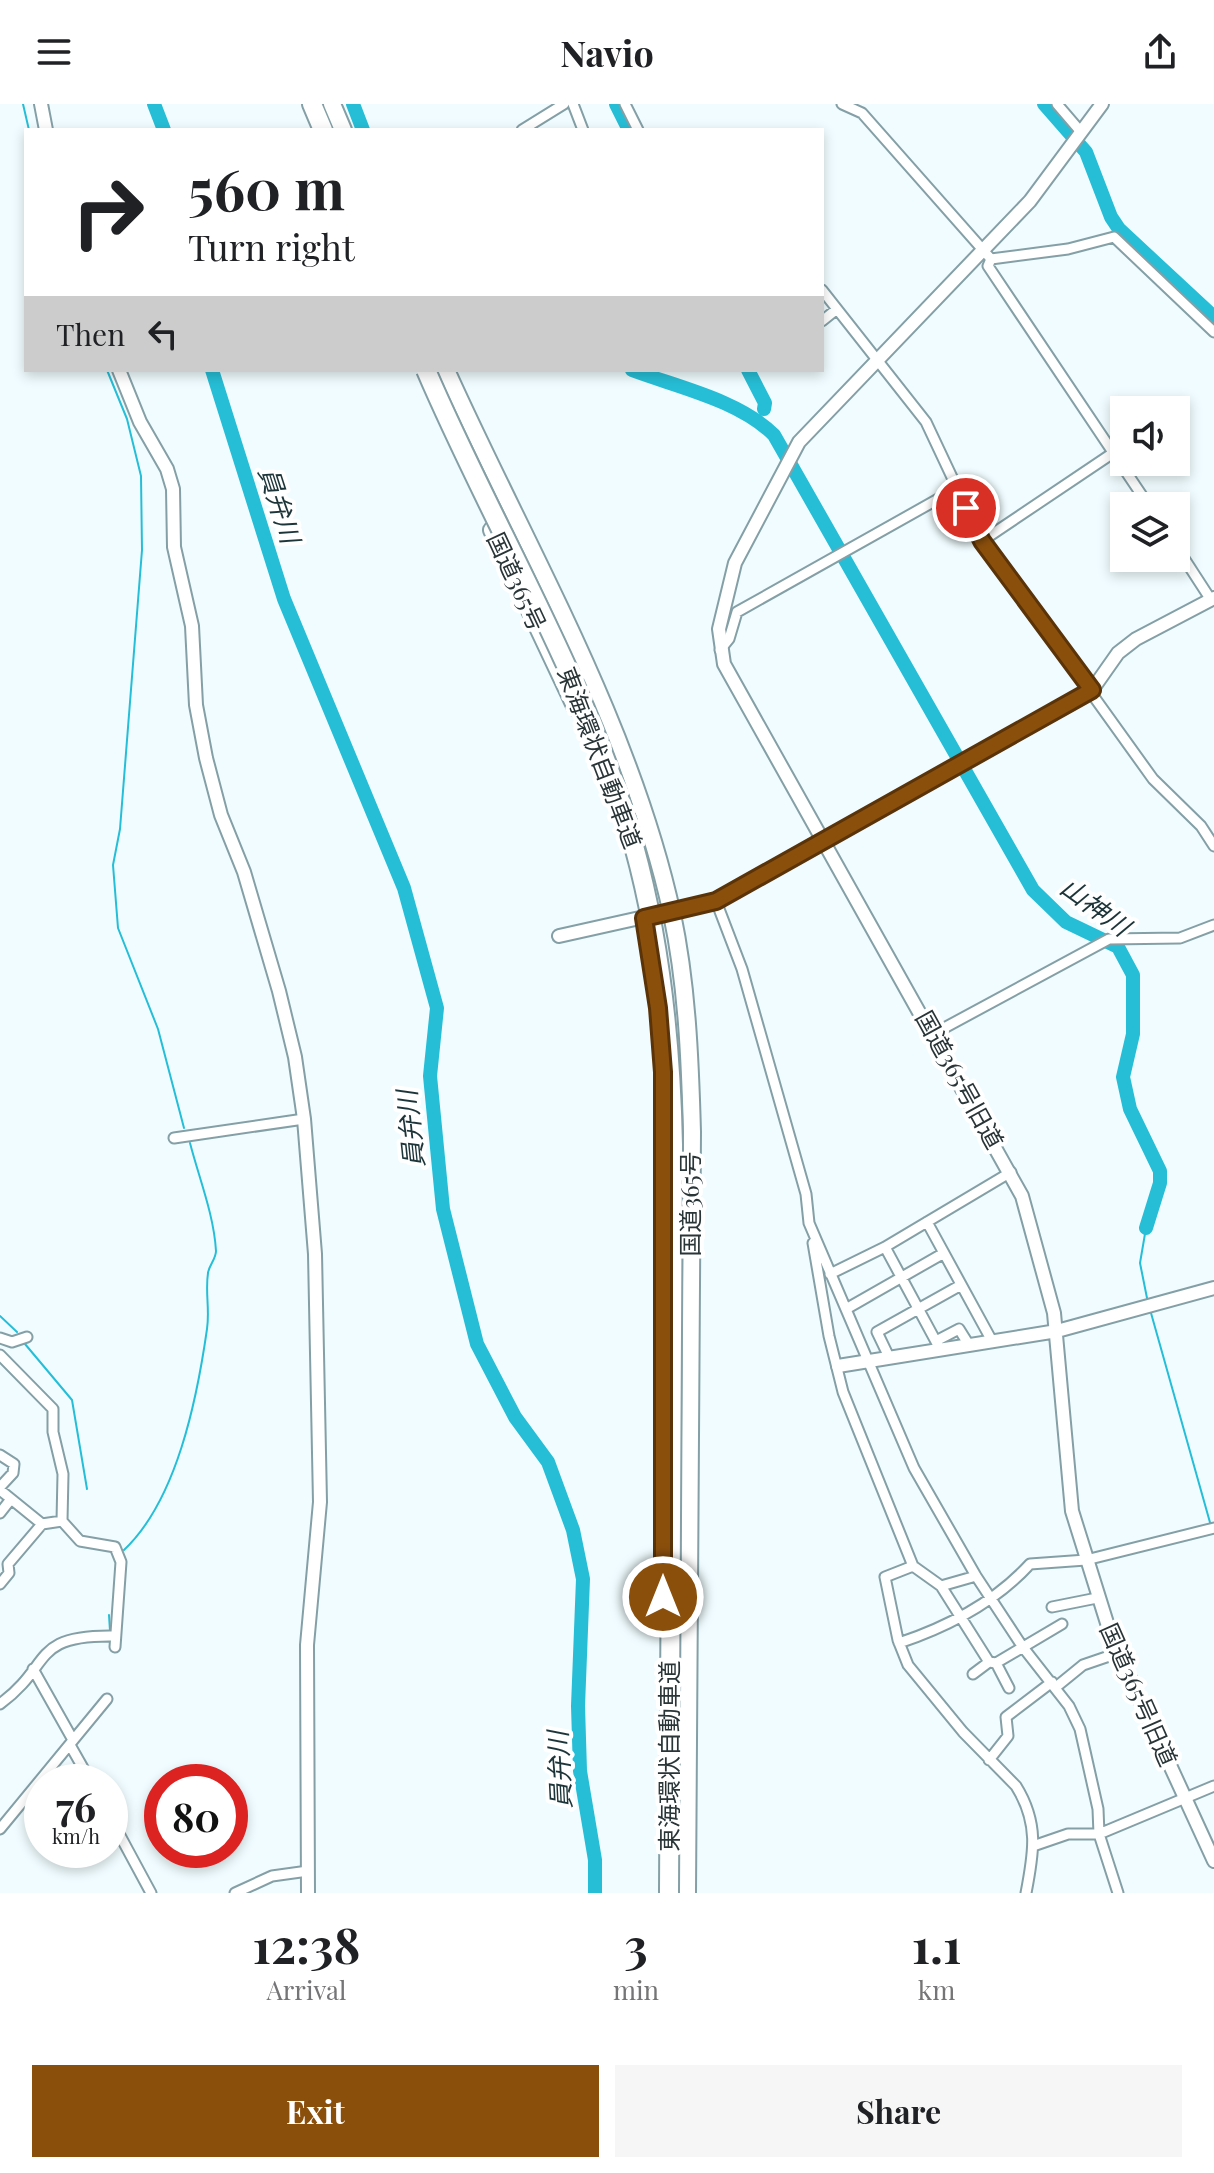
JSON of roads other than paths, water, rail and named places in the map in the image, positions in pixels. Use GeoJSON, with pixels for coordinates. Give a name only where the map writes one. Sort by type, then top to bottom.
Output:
{"type":"FeatureCollection","features":[{"type":"Feature","properties":{"kind":"highway"},"geometry":{"type":"LineString","coordinates":[[304,104],[314,128]]}},
{"type":"Feature","properties":{"kind":"highway"},"geometry":{"type":"LineString","coordinates":[[312,104],[322,128]]}},
{"type":"Feature","properties":{"kind":"highway"},"geometry":{"type":"LineString","coordinates":[[332,104],[342,128]]}},
{"type":"Feature","properties":{"kind":"highway","name":"国道365号"},"geometry":{"type":"LineString","coordinates":[[418,372],[591,745],[626,845],[644,918],[660,1025],[665,1130],[663,1893]]}},
{"type":"Feature","properties":{"kind":"highway","name":"東海環状自動車道"},"geometry":{"type":"LineString","coordinates":[[427,372],[592,726],[633,844],[657,951],[672,1083],[673,1130],[669,1893]]}},
{"type":"Feature","properties":{"kind":"highway","name":"国道365号"},"geometry":{"type":"LineString","coordinates":[[447,372],[597,694],[649,828],[671,912],[686,1004],[692,1132],[687,1893]]}},
{"type":"Feature","properties":{"kind":"street"},"geometry":{"type":"LineString","coordinates":[[41,104],[46,128]]}},
{"type":"Feature","properties":{"kind":"street"},"geometry":{"type":"LineString","coordinates":[[518,127],[564,104]]}},
{"type":"Feature","properties":{"kind":"street"},"geometry":{"type":"LineString","coordinates":[[573,104],[582,128]]}},
{"type":"Feature","properties":{"kind":"street"},"geometry":{"type":"LineString","coordinates":[[625,104],[637,128]]}},
{"type":"Feature","properties":{"kind":"street"},"geometry":{"type":"LineString","coordinates":[[842,104],[862,113],[987,256],[988,266],[1110,449]]}},
{"type":"Feature","properties":{"kind":"street"},"geometry":{"type":"LineString","coordinates":[[1057,104],[1077,137]]}},
{"type":"Feature","properties":{"kind":"street","name":"国道365号旧道"},"geometry":{"type":"LineString","coordinates":[[1102,104],[987,256],[799,442],[740,548],[729,579],[719,629],[720,650],[724,664],[1011,1172],[1026,1206],[1057,1331],[1069,1493],[1086,1560],[1118,1653],[1214,1861]]}},
{"type":"Feature","properties":{"kind":"street"},"geometry":{"type":"LineString","coordinates":[[987,256],[1068,249],[1114,237],[1214,332]]}},
{"type":"Feature","properties":{"kind":"street"},"geometry":{"type":"LineString","coordinates":[[824,293],[926,422],[982,541],[1153,779],[1201,826],[1214,846]]}},
{"type":"Feature","properties":{"kind":"street"},"geometry":{"type":"LineString","coordinates":[[824,319],[837,309]]}},
{"type":"Feature","properties":{"kind":"street"},"geometry":{"type":"LineString","coordinates":[[120,372],[140,422],[167,469],[173,489],[174,547],[192,626],[196,705],[206,758],[221,815],[244,872],[279,991],[295,1057],[304,1119],[315,1254],[320,1502],[307,1645],[308,1893]]}},
{"type":"Feature","properties":{"kind":"street"},"geometry":{"type":"LineString","coordinates":[[982,541],[1110,455]]}},
{"type":"Feature","properties":{"kind":"street"},"geometry":{"type":"LineString","coordinates":[[720,650],[729,639],[737,612],[956,489]]}},
{"type":"Feature","properties":{"kind":"street"},"geometry":{"type":"LineString","coordinates":[[559,936],[716,901],[1092,690],[1118,653],[1136,639],[1212,599],[1190,567]]}},
{"type":"Feature","properties":{"kind":"street"},"geometry":{"type":"LineString","coordinates":[[716,901],[742,969],[803,1183],[838,1366],[860,1437],[887,1494],[913,1566],[941,1586],[1009,1688]]}},
{"type":"Feature","properties":{"kind":"street"},"geometry":{"type":"LineString","coordinates":[[933,1034],[1104,941],[1180,938],[1214,925]]}},
{"type":"Feature","properties":{"kind":"street"},"geometry":{"type":"LineString","coordinates":[[174,1138],[304,1119]]}},
{"type":"Feature","properties":{"kind":"street"},"geometry":{"type":"LineString","coordinates":[[830,1274],[885,1247],[1011,1172]]}},
{"type":"Feature","properties":{"kind":"street"},"geometry":{"type":"LineString","coordinates":[[927,1222],[992,1341]]}},
{"type":"Feature","properties":{"kind":"street"},"geometry":{"type":"LineString","coordinates":[[809,1223],[871,1360],[900,1440],[938,1514],[1024,1648],[1054,1684],[1080,1729],[1098,1809],[1099,1834],[1118,1893]]}},
{"type":"Feature","properties":{"kind":"street"},"geometry":{"type":"LineString","coordinates":[[885,1247],[938,1345]]}},
{"type":"Feature","properties":{"kind":"street"},"geometry":{"type":"LineString","coordinates":[[846,1309],[944,1253]]}},
{"type":"Feature","properties":{"kind":"street"},"geometry":{"type":"LineString","coordinates":[[889,1357],[877,1332],[961,1285]]}},
{"type":"Feature","properties":{"kind":"street"},"geometry":{"type":"LineString","coordinates":[[838,1366],[938,1345],[969,1345],[1057,1331],[1214,1288]]}},
{"type":"Feature","properties":{"kind":"street"},"geometry":{"type":"LineString","coordinates":[[0,1338],[12,1342],[27,1337]]}},
{"type":"Feature","properties":{"kind":"street"},"geometry":{"type":"LineString","coordinates":[[0,1355],[53,1409],[53,1432],[63,1474],[62,1521],[80,1541],[98,1547],[115,1547],[121,1562],[114,1641],[66,1639],[46,1652],[0,1704]]}},
{"type":"Feature","properties":{"kind":"street"},"geometry":{"type":"LineString","coordinates":[[0,1455],[14,1464],[13,1473],[0,1488],[42,1524]]}},
{"type":"Feature","properties":{"kind":"street"},"geometry":{"type":"LineString","coordinates":[[0,1513],[11,1499]]}},
{"type":"Feature","properties":{"kind":"street"},"geometry":{"type":"LineString","coordinates":[[0,1584],[9,1573],[8,1564],[42,1524],[62,1521]]}},
{"type":"Feature","properties":{"kind":"street"},"geometry":{"type":"LineString","coordinates":[[899,1643],[931,1632],[992,1598],[1007,1588],[1030,1564],[1086,1560],[1212,1531]]}},
{"type":"Feature","properties":{"kind":"street"},"geometry":{"type":"LineString","coordinates":[[913,1566],[885,1577],[899,1643],[918,1680],[1016,1786],[1026,1803],[1036,1845],[1026,1893]]}},
{"type":"Feature","properties":{"kind":"street"},"geometry":{"type":"LineString","coordinates":[[941,1586],[976,1576]]}},
{"type":"Feature","properties":{"kind":"street"},"geometry":{"type":"LineString","coordinates":[[1052,1607],[1097,1598]]}},
{"type":"Feature","properties":{"kind":"street"},"geometry":{"type":"LineString","coordinates":[[973,1674],[1062,1624]]}},
{"type":"Feature","properties":{"kind":"street"},"geometry":{"type":"LineString","coordinates":[[989,1760],[1008,1736],[1006,1717],[1083,1665],[1118,1653]]}},
{"type":"Feature","properties":{"kind":"street"},"geometry":{"type":"LineString","coordinates":[[33,1669],[82,1764]]}},
{"type":"Feature","properties":{"kind":"street"},"geometry":{"type":"LineString","coordinates":[[0,1829],[107,1699]]}},
{"type":"Feature","properties":{"kind":"street"},"geometry":{"type":"LineString","coordinates":[[1036,1845],[1068,1834],[1099,1834],[1185,1801],[1214,1786]]}},
{"type":"Feature","properties":{"kind":"street"},"geometry":{"type":"LineString","coordinates":[[128,1850],[151,1893]]}},
{"type":"Feature","properties":{"kind":"street"},"geometry":{"type":"LineString","coordinates":[[235,1893],[272,1876],[308,1871]]}},
{"type":"Feature","properties":{"kind":"waterway"},"geometry":{"type":"LineString","coordinates":[[23,104],[29,128]]}},
{"type":"Feature","properties":{"kind":"waterway","name":"員弁川"},"geometry":{"type":"LineString","coordinates":[[154,104],[163,128]]}},
{"type":"Feature","properties":{"kind":"waterway","name":"山神川"},"geometry":{"type":"LineString","coordinates":[[353,104],[362,128]]}},
{"type":"Feature","properties":{"kind":"waterway","name":"山神川"},"geometry":{"type":"LineString","coordinates":[[616,104],[628,128]]}},
{"type":"Feature","properties":{"kind":"waterway"},"geometry":{"type":"LineString","coordinates":[[1044,104],[1086,152],[1111,217],[1119,229],[1214,317]]}},
{"type":"Feature","properties":{"kind":"waterway"},"geometry":{"type":"LineString","coordinates":[[108,372],[127,419],[141,476],[142,550],[120,829],[113,865],[118,928],[158,1029],[184,1128]]}},
{"type":"Feature","properties":{"kind":"waterway","name":"員弁川"},"geometry":{"type":"LineString","coordinates":[[213,372],[284,599],[404,888],[437,1008],[430,1076],[443,1209],[477,1344],[515,1417],[548,1462],[573,1530],[583,1579],[578,1706],[580,1771],[595,1860],[595,1893]]}},
{"type":"Feature","properties":{"kind":"waterway","name":"山神川"},"geometry":{"type":"LineString","coordinates":[[638,372],[726,404],[743,412],[774,435],[1033,890],[1066,922],[1118,947],[1133,975],[1133,1034],[1123,1077],[1130,1109],[1160,1171],[1160,1183],[1146,1228]]}},
{"type":"Feature","properties":{"kind":"waterway","name":"山神川"},"geometry":{"type":"LineString","coordinates":[[749,372],[765,403],[764,409]]}},
{"type":"Feature","properties":{"kind":"waterway"},"geometry":{"type":"LineString","coordinates":[[124,1550],[142,1529],[171,1477],[182,1447],[203,1357],[208,1322],[208,1273],[216,1251],[209,1210],[190,1143]]}},
{"type":"Feature","properties":{"kind":"waterway","name":"山神川"},"geometry":{"type":"LineString","coordinates":[[1146,1228],[1140,1263],[1148,1303]]}},
{"type":"Feature","properties":{"kind":"waterway","name":"山神川"},"geometry":{"type":"LineString","coordinates":[[1151,1313],[1211,1526]]}},
{"type":"Feature","properties":{"kind":"waterway"},"geometry":{"type":"LineString","coordinates":[[0,1316],[17,1332]]}},
{"type":"Feature","properties":{"kind":"waterway"},"geometry":{"type":"LineString","coordinates":[[25,1344],[72,1400],[87,1489]]}},
{"type":"Feature","properties":{"kind":"waterway"},"geometry":{"type":"LineString","coordinates":[[15,1685],[54,1643],[76,1634],[110,1631],[109,1615]]}}]}
